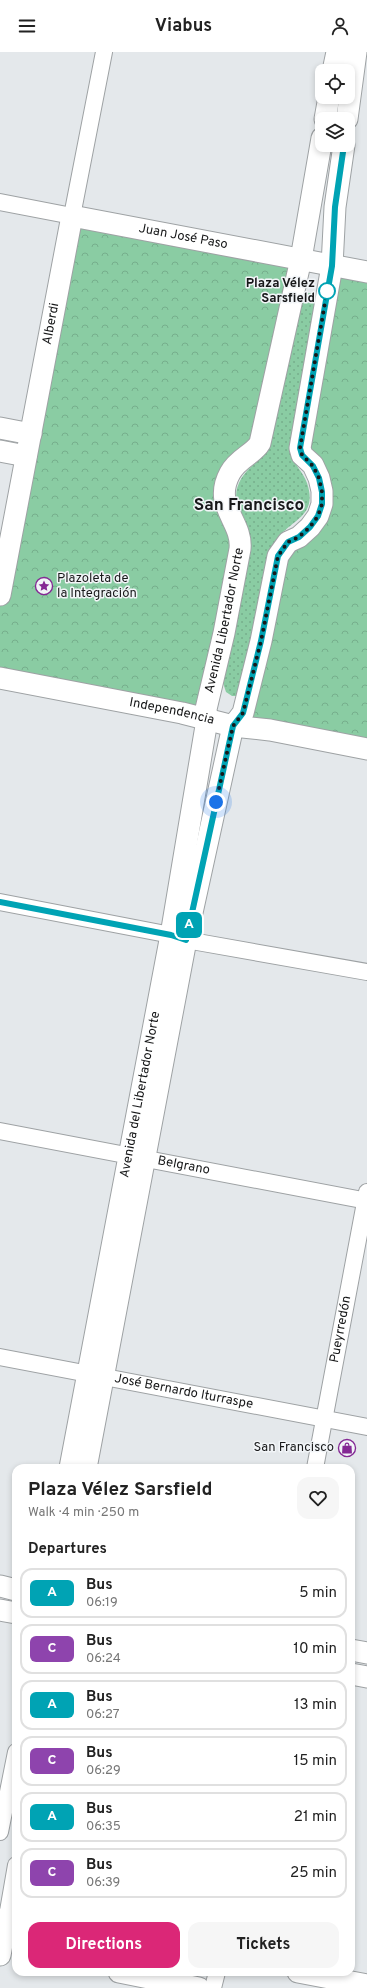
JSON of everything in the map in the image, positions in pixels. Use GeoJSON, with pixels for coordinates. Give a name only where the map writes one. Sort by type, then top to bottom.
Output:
{"type":"FeatureCollection","features":[{"type":"Feature","properties":{"kind":"main road"},"geometry":{"type":"LineString","coordinates":[[334,64],[336,52]]}},
{"type":"Feature","properties":{"kind":"main road"},"geometry":{"type":"LineString","coordinates":[[348,112],[356,52]]}},
{"type":"Feature","properties":{"kind":"main road","name":"Avenida Libertador Norte"},"geometry":{"type":"LineString","coordinates":[[207,720],[206,709],[224,633],[241,538],[228,514],[225,502],[225,490],[229,474],[236,464],[256,449],[260,443],[301,259],[320,152]]}},
{"type":"Feature","properties":{"kind":"main road"},"geometry":{"type":"LineString","coordinates":[[233,726],[243,713],[261,641],[278,556],[288,542],[299,537],[310,527],[318,516],[322,504],[322,492],[319,478],[313,466],[302,455],[300,448],[332,266],[335,207],[343,152]]}},
{"type":"Feature","properties":{"kind":"main road","name":"Juan José Paso"},"geometry":{"type":"LineString","coordinates":[[72,216],[367,272]]}},
{"type":"Feature","properties":{"kind":"main road","name":"Alberdi"},"geometry":{"type":"LineString","coordinates":[[0,595],[72,216]]}},
{"type":"Feature","properties":{"kind":"main road"},"geometry":{"type":"LineString","coordinates":[[0,428],[31,434]]}},
{"type":"Feature","properties":{"kind":"main road"},"geometry":{"type":"LineString","coordinates":[[0,451],[26,456]]}},
{"type":"Feature","properties":{"kind":"main road","name":"Independencia"},"geometry":{"type":"LineString","coordinates":[[0,678],[182,713],[233,726],[270,730],[367,749]]}},
{"type":"Feature","properties":{"kind":"main road","name":"Avenida del Libertador Norte"},"geometry":{"type":"LineString","coordinates":[[71,1464],[95,1376],[178,937],[207,720]]}},
{"type":"Feature","properties":{"kind":"main road","name":"Avenida del Libertador Norte"},"geometry":{"type":"LineString","coordinates":[[178,937],[233,726]]}},
{"type":"Feature","properties":{"kind":"main road","name":"Avenida del Libertador Norte"},"geometry":{"type":"LineString","coordinates":[[86,1464],[95,1376]]}},
{"type":"Feature","properties":{"kind":"main road"},"geometry":{"type":"LineString","coordinates":[[0,1586],[12,1589]]}},
{"type":"Feature","properties":{"kind":"main road"},"geometry":{"type":"LineString","coordinates":[[0,1610],[12,1612]]}},
{"type":"Feature","properties":{"kind":"main road"},"geometry":{"type":"LineString","coordinates":[[355,1651],[367,1653]]}},
{"type":"Feature","properties":{"kind":"main road"},"geometry":{"type":"LineString","coordinates":[[355,1675],[367,1677]]}},
{"type":"Feature","properties":{"kind":"main road"},"geometry":{"type":"LineString","coordinates":[[4,1951],[8,1917]]}},
{"type":"Feature","properties":{"kind":"main road"},"geometry":{"type":"LineString","coordinates":[[138,1976],[199,1988]]}},
{"type":"Feature","properties":{"kind":"main road"},"geometry":{"type":"LineString","coordinates":[[319,1976],[367,1985]]}},
{"type":"Feature","properties":{"kind":"street","name":"Alberdi"},"geometry":{"type":"LineString","coordinates":[[72,216],[104,52]]}},
{"type":"Feature","properties":{"kind":"street","name":"Juan José Paso"},"geometry":{"type":"LineString","coordinates":[[0,202],[72,216]]}},
{"type":"Feature","properties":{"kind":"street"},"geometry":{"type":"LineString","coordinates":[[0,902],[367,972]]}},
{"type":"Feature","properties":{"kind":"street","name":"Belgrano"},"geometry":{"type":"LineString","coordinates":[[0,1131],[137,1158],[366,1197]]}},
{"type":"Feature","properties":{"kind":"street","name":"Pueyrredón"},"geometry":{"type":"LineString","coordinates":[[316,1464],[366,1197]]}},
{"type":"Feature","properties":{"kind":"street","name":"José Bernardo Iturraspe"},"geometry":{"type":"LineString","coordinates":[[0,1357],[367,1427]]}},
{"type":"Feature","properties":{"kind":"street"},"geometry":{"type":"LineString","coordinates":[[0,1832],[12,1772]]}},
{"type":"Feature","properties":{"kind":"street"},"geometry":{"type":"LineString","coordinates":[[8,1917],[12,1891]]}},
{"type":"Feature","properties":{"kind":"street"},"geometry":{"type":"LineString","coordinates":[[213,1988],[216,1976]]}},
{"type":"Feature","properties":{"kind":"green space","name":"Plaza Vélez Sarsfield"},"geometry":{"type":"Polygon","coordinates":[[[72,216],[301,259],[260,443],[229,474],[235,525],[206,709],[0,678],[0,595],[72,216]]]}},
{"type":"Feature","properties":{"kind":"green space","name":"Plaza Vélez Sarsfield"},"geometry":{"type":"Polygon","coordinates":[[[332,266],[367,272],[367,749],[270,730],[243,713],[278,556],[322,504],[302,455],[332,266]]]}},
{"type":"Feature","properties":{"kind":"green space"},"geometry":{"type":"Polygon","coordinates":[[[310,293],[317,297],[292,452],[294,461],[307,483],[310,495],[309,504],[306,511],[281,534],[276,541],[237,696],[232,696],[226,692],[223,683],[248,548],[248,531],[237,502],[237,490],[241,478],[254,464],[303,294],[310,293]]]}},
{"type":"Feature","properties":{"kind":"bus line","name":"A"},"geometry":{"type":"LineString","coordinates":[[0,902],[171,935],[186,940],[233,726],[243,713],[261,641],[278,556],[288,542],[299,537],[310,527],[318,516],[322,504],[322,492],[319,478],[313,466],[302,455],[300,448],[332,266],[335,207],[343,152]]}},
{"type":"Feature","properties":{"kind":"place","name":"Plaza Vélez Sarsfield"},"geometry":{"type":"Point","coordinates":[327,291]}},
{"type":"Feature","properties":{"kind":"place","name":"Plazoleta de la Integración"},"geometry":{"type":"Point","coordinates":[44,586]}},
{"type":"Feature","properties":{"kind":"place","name":"San Francisco"},"geometry":{"type":"Point","coordinates":[347,1448]}},
{"type":"Feature","properties":{"kind":"district","name":"San Francisco"},"geometry":{"type":"Point","coordinates":[249,506]}},
{"type":"Feature","properties":{"kind":"route"},"geometry":{"type":"LineString","coordinates":[[216,802],[233,726],[243,713],[261,641],[278,556],[288,542],[299,537],[310,527],[318,516],[322,504],[322,492],[319,478],[313,466],[302,455],[300,448],[327,291]]}}]}
